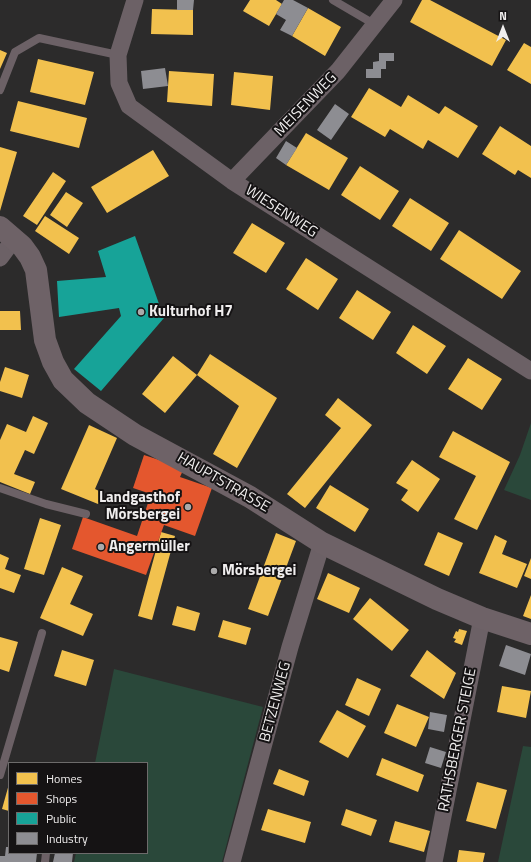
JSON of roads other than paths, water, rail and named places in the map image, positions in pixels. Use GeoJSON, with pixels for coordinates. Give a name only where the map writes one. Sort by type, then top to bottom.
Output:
{"type":"FeatureCollection","features":[{"type":"Feature","properties":{"kind":"street","name":"WIESENWEG"},"geometry":{"type":"LineString","coordinates":[[135,0],[118,55],[119,83],[128,106],[232,180],[530,368]]}},
{"type":"Feature","properties":{"kind":"street","name":"MEISENWEG"},"geometry":{"type":"LineString","coordinates":[[232,180],[338,71],[394,0]]}},
{"type":"Feature","properties":{"kind":"street"},"geometry":{"type":"LineString","coordinates":[[0,258],[7,233]]}},
{"type":"Feature","properties":{"kind":"street","name":"HAUPTSTRASSE"},"geometry":{"type":"LineString","coordinates":[[7,233],[30,257],[36,270],[45,340],[53,362],[63,380],[87,403],[112,421],[250,497],[322,543],[482,618],[531,634]]}},
{"type":"Feature","properties":{"kind":"street","name":"BETZENWEG"},"geometry":{"type":"LineString","coordinates":[[232,862],[290,647],[322,543]]}},
{"type":"Feature","properties":{"kind":"street","name":"RATHSBERGER STEIGE"},"geometry":{"type":"LineString","coordinates":[[434,862],[482,618]]}},
{"type":"Feature","properties":{"kind":"lane"},"geometry":{"type":"LineString","coordinates":[[333,0],[374,24]]}},
{"type":"Feature","properties":{"kind":"lane"},"geometry":{"type":"LineString","coordinates":[[0,90],[15,52],[39,38],[118,55]]}},
{"type":"Feature","properties":{"kind":"lane"},"geometry":{"type":"LineString","coordinates":[[0,488],[46,504],[86,514]]}},
{"type":"Feature","properties":{"kind":"lane"},"geometry":{"type":"LineString","coordinates":[[0,775],[42,633]]}},
{"type":"Feature","properties":{"kind":"place","name":"Kulturhof H7"},"geometry":{"type":"Point","coordinates":[141,312]}},
{"type":"Feature","properties":{"kind":"place","name":"Landgasthof Mörsbergei"},"geometry":{"type":"Point","coordinates":[188,507]}},
{"type":"Feature","properties":{"kind":"place","name":"Angermüller"},"geometry":{"type":"Point","coordinates":[101,547]}},
{"type":"Feature","properties":{"kind":"place","name":"Mörsbergei"},"geometry":{"type":"Point","coordinates":[214,571]}}]}
